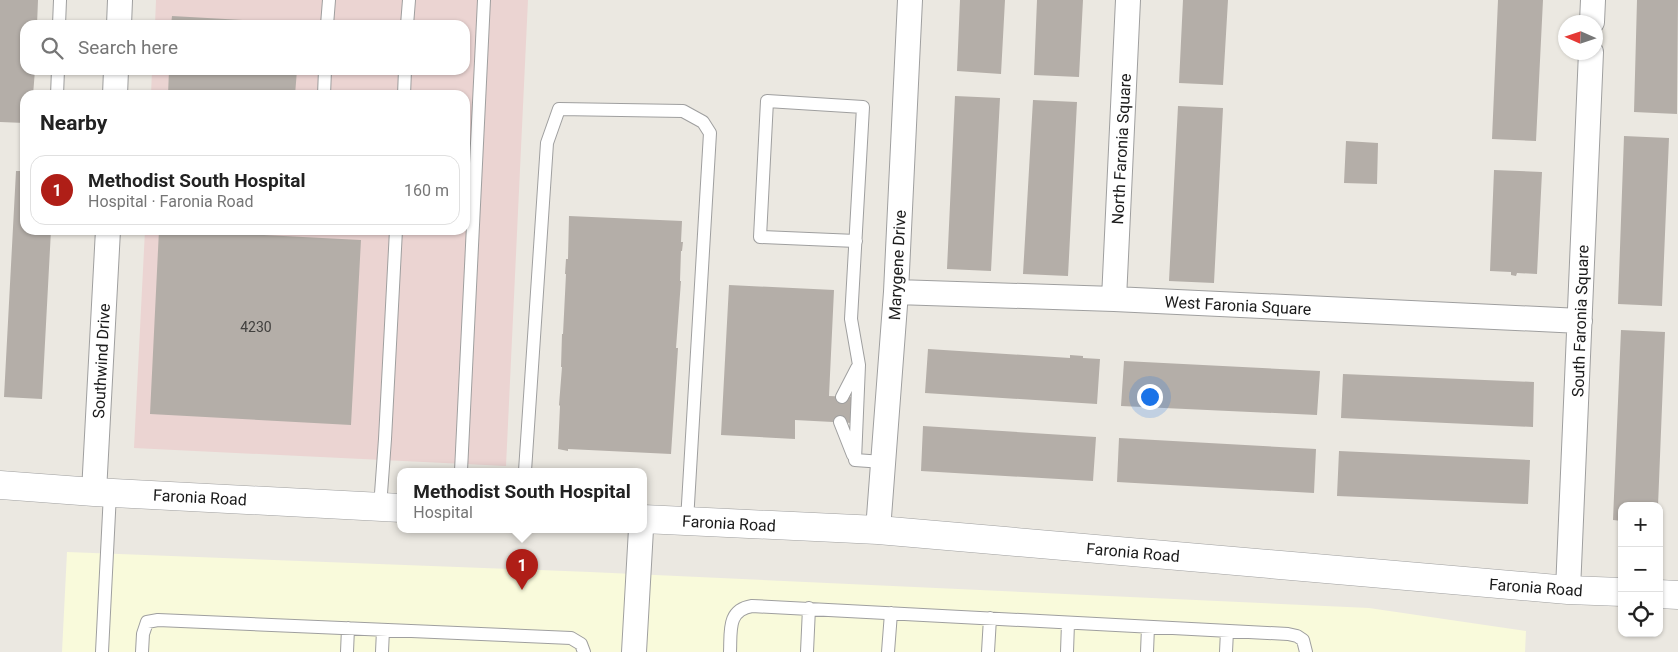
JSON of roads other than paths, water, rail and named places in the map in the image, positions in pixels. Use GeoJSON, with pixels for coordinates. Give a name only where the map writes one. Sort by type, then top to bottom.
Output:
{"type":"FeatureCollection","features":[{"type":"Feature","properties":{"kind":"street"},"geometry":{"type":"LineString","coordinates":[[119,20],[120,0]]}},
{"type":"Feature","properties":{"kind":"street","name":"Marygene Drive"},"geometry":{"type":"LineString","coordinates":[[878,530],[896,292],[910,0]]}},
{"type":"Feature","properties":{"kind":"street","name":"North Faronia Square"},"geometry":{"type":"LineString","coordinates":[[1114,299],[1128,0]]}},
{"type":"Feature","properties":{"kind":"street"},"geometry":{"type":"LineString","coordinates":[[1592,15],[1593,0]]}},
{"type":"Feature","properties":{"kind":"street","name":"South Faronia Square"},"geometry":{"type":"LineString","coordinates":[[1568,590],[1591,60]]}},
{"type":"Feature","properties":{"kind":"street"},"geometry":{"type":"LineString","coordinates":[[115,90],[116,75]]}},
{"type":"Feature","properties":{"kind":"street","name":"Southwind Drive"},"geometry":{"type":"LineString","coordinates":[[102,493],[108,235]]}},
{"type":"Feature","properties":{"kind":"street","name":"West Faronia Square"},"geometry":{"type":"LineString","coordinates":[[896,292],[1114,299],[1580,321]]}},
{"type":"Feature","properties":{"kind":"street","name":"Faronia Road"},"geometry":{"type":"LineString","coordinates":[[0,485],[102,493],[390,507]]}},
{"type":"Feature","properties":{"kind":"street","name":"Faronia Road"},"geometry":{"type":"LineString","coordinates":[[647,519],[878,530],[1568,590],[1618,592]]}},
{"type":"Feature","properties":{"kind":"street"},"geometry":{"type":"LineString","coordinates":[[634,652],[641,533]]}},
{"type":"Feature","properties":{"kind":"street"},"geometry":{"type":"LineString","coordinates":[[1663,594],[1678,594]]}},
{"type":"Feature","properties":{"kind":"lane"},"geometry":{"type":"LineString","coordinates":[[59,20],[60,0]]}},
{"type":"Feature","properties":{"kind":"lane"},"geometry":{"type":"LineString","coordinates":[[327,20],[329,0]]}},
{"type":"Feature","properties":{"kind":"lane"},"geometry":{"type":"LineString","coordinates":[[408,20],[409,0]]}},
{"type":"Feature","properties":{"kind":"lane"},"geometry":{"type":"LineString","coordinates":[[461,468],[484,0]]}},
{"type":"Feature","properties":{"kind":"lane"},"geometry":{"type":"LineString","coordinates":[[57,90],[58,75]]}},
{"type":"Feature","properties":{"kind":"lane"},"geometry":{"type":"LineString","coordinates":[[324,90],[325,75]]}},
{"type":"Feature","properties":{"kind":"lane"},"geometry":{"type":"LineString","coordinates":[[404,90],[405,75]]}},
{"type":"Feature","properties":{"kind":"lane"},"geometry":{"type":"LineString","coordinates":[[855,460],[859,365],[851,319],[856,241],[863,107],[767,101],[760,237],[856,241]]}},
{"type":"Feature","properties":{"kind":"lane"},"geometry":{"type":"LineString","coordinates":[[525,468],[547,143],[559,109],[683,111],[703,122],[710,133],[687,521]]}},
{"type":"Feature","properties":{"kind":"lane"},"geometry":{"type":"LineString","coordinates":[[390,507],[386,429],[396,235]]}},
{"type":"Feature","properties":{"kind":"lane"},"geometry":{"type":"LineString","coordinates":[[842,396],[859,365]]}},
{"type":"Feature","properties":{"kind":"lane"},"geometry":{"type":"LineString","coordinates":[[840,422],[855,460]]}},
{"type":"Feature","properties":{"kind":"lane"},"geometry":{"type":"LineString","coordinates":[[855,460],[883,462]]}},
{"type":"Feature","properties":{"kind":"lane"},"geometry":{"type":"LineString","coordinates":[[102,493],[102,652]]}},
{"type":"Feature","properties":{"kind":"lane"},"geometry":{"type":"LineString","coordinates":[[730,652],[733,618],[737,611],[743,607],[760,606],[1293,635],[1303,640],[1306,652]]}},
{"type":"Feature","properties":{"kind":"lane"},"geometry":{"type":"LineString","coordinates":[[807,652],[809,608]]}},
{"type":"Feature","properties":{"kind":"lane"},"geometry":{"type":"LineString","coordinates":[[888,652],[890,613]]}},
{"type":"Feature","properties":{"kind":"lane"},"geometry":{"type":"LineString","coordinates":[[988,652],[990,618]]}},
{"type":"Feature","properties":{"kind":"lane"},"geometry":{"type":"LineString","coordinates":[[142,652],[144,627],[146,622],[152,620],[571,638],[581,644],[584,652]]}},
{"type":"Feature","properties":{"kind":"lane"},"geometry":{"type":"LineString","coordinates":[[1067,652],[1068,623]]}},
{"type":"Feature","properties":{"kind":"lane"},"geometry":{"type":"LineString","coordinates":[[1147,652],[1148,627]]}},
{"type":"Feature","properties":{"kind":"lane"},"geometry":{"type":"LineString","coordinates":[[347,652],[348,628]]}},
{"type":"Feature","properties":{"kind":"lane"},"geometry":{"type":"LineString","coordinates":[[382,652],[383,630]]}},
{"type":"Feature","properties":{"kind":"lane"},"geometry":{"type":"LineString","coordinates":[[1226,652],[1227,631]]}},
{"type":"Feature","properties":{"kind":"place","name":"Methodist South Hospital"},"geometry":{"type":"Point","coordinates":[522,590]}}]}
